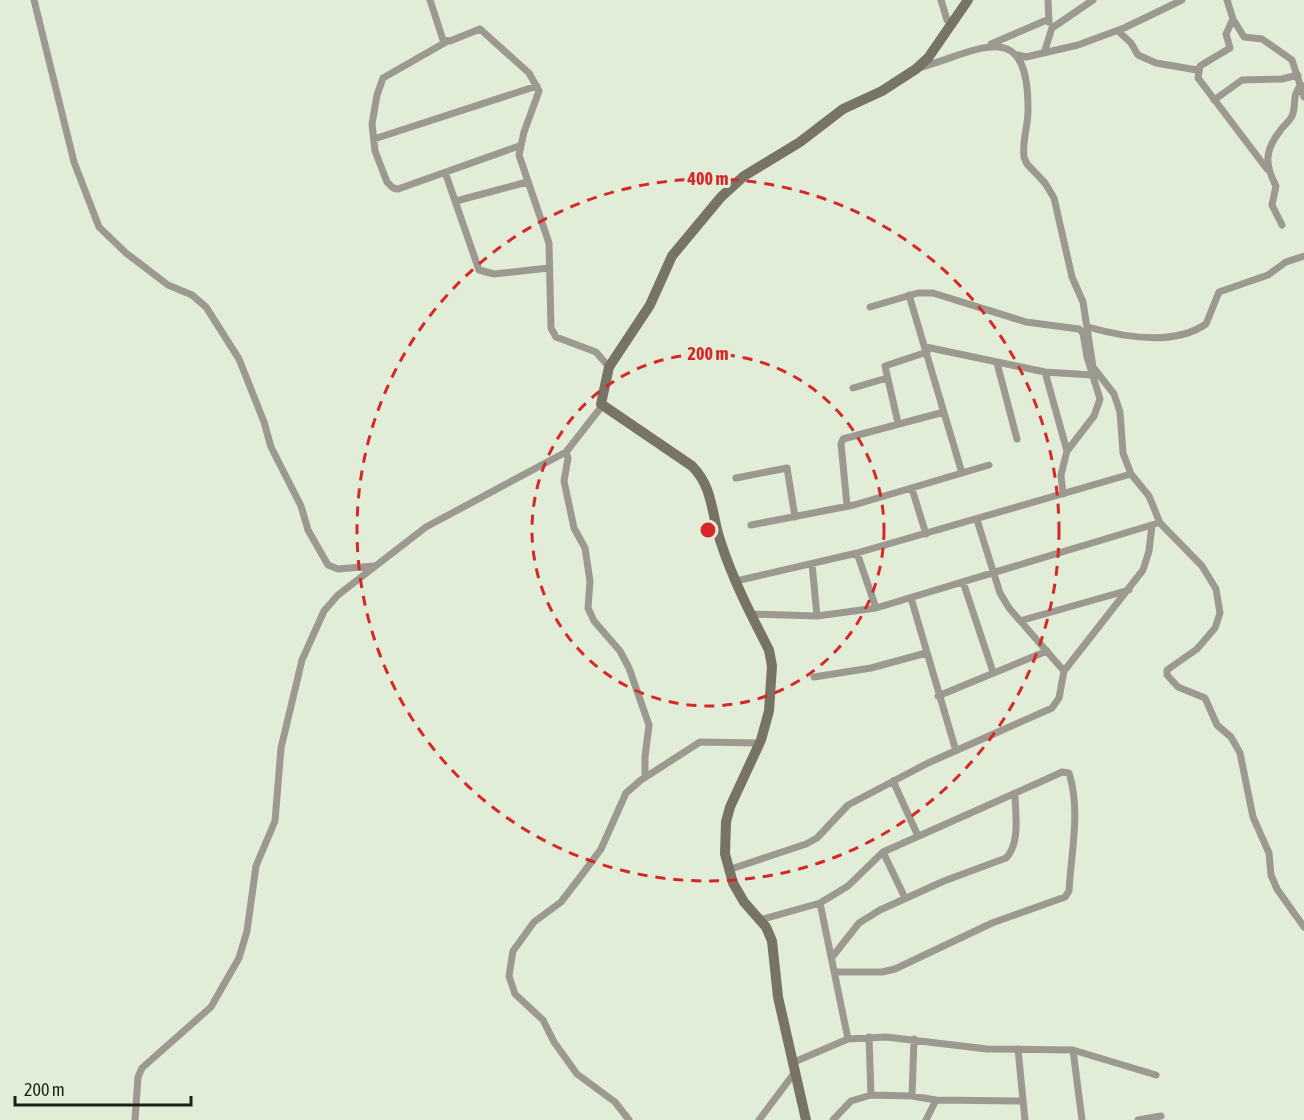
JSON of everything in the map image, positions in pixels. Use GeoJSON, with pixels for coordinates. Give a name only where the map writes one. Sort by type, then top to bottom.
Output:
{"type":"FeatureCollection","features":[{"type":"Feature","properties":{"kind":"street"},"geometry":{"type":"LineString","coordinates":[[34,0],[74,162],[99,227],[126,253],[168,285],[192,295],[206,307],[241,364],[271,447],[294,491],[308,530],[328,565],[338,569],[374,566]]}},
{"type":"Feature","properties":{"kind":"street"},"geometry":{"type":"LineString","coordinates":[[430,0],[440,33],[446,42]]}},
{"type":"Feature","properties":{"kind":"street"},"geometry":{"type":"LineString","coordinates":[[941,0],[947,20],[953,22]]}},
{"type":"Feature","properties":{"kind":"street"},"geometry":{"type":"LineString","coordinates":[[916,69],[968,0]]}},
{"type":"Feature","properties":{"kind":"street"},"geometry":{"type":"LineString","coordinates":[[1044,53],[1050,30],[1048,0]]}},
{"type":"Feature","properties":{"kind":"street"},"geometry":{"type":"LineString","coordinates":[[1050,30],[1079,3],[1094,0]]}},
{"type":"Feature","properties":{"kind":"street"},"geometry":{"type":"LineString","coordinates":[[988,45],[1010,49],[1024,57],[1044,53],[1078,45],[1118,31],[1182,0]]}},
{"type":"Feature","properties":{"kind":"street"},"geometry":{"type":"LineString","coordinates":[[1227,0],[1233,19],[1244,37],[1262,39],[1292,60],[1304,97]]}},
{"type":"Feature","properties":{"kind":"street"},"geometry":{"type":"LineString","coordinates":[[1118,31],[1138,55],[1173,67],[1197,70],[1230,48],[1226,34],[1233,19]]}},
{"type":"Feature","properties":{"kind":"street"},"geometry":{"type":"LineString","coordinates":[[135,1120],[138,1077],[142,1068],[211,1007],[239,958],[247,932],[256,866],[274,821],[281,748],[302,660],[324,612],[338,595],[374,566],[449,513],[566,452],[602,406],[609,368],[650,304],[672,256],[721,197],[744,176],[800,142],[843,109],[882,91],[916,69],[988,45],[1049,20]]}},
{"type":"Feature","properties":{"kind":"street"},"geometry":{"type":"LineString","coordinates":[[519,146],[393,188],[381,169],[372,124],[377,95],[383,78],[446,42],[480,29],[529,73],[537,86],[536,103],[519,146],[519,155],[547,235],[550,315],[554,334],[597,352],[609,368]]}},
{"type":"Feature","properties":{"kind":"street"},"geometry":{"type":"LineString","coordinates":[[1018,55],[1026,80],[1028,96],[1024,157],[1054,198],[1072,277],[1083,302],[1094,367],[1114,394],[1120,412],[1123,453],[1131,474],[1149,496],[1160,523],[1208,574],[1216,589],[1220,619],[1208,638],[1170,668],[1167,675],[1178,687],[1205,698],[1217,725],[1230,737],[1240,753],[1253,817],[1269,853],[1271,875],[1277,889],[1304,927]]}},
{"type":"Feature","properties":{"kind":"street"},"geometry":{"type":"LineString","coordinates":[[1197,70],[1200,82],[1267,169],[1276,186],[1272,205],[1282,225]]}},
{"type":"Feature","properties":{"kind":"street"},"geometry":{"type":"LineString","coordinates":[[1214,100],[1242,80],[1272,80],[1298,75]]}},
{"type":"Feature","properties":{"kind":"street"},"geometry":{"type":"LineString","coordinates":[[374,139],[537,86]]}},
{"type":"Feature","properties":{"kind":"street"},"geometry":{"type":"LineString","coordinates":[[1267,169],[1273,140],[1292,116],[1294,96],[1300,86]]}},
{"type":"Feature","properties":{"kind":"street"},"geometry":{"type":"LineString","coordinates":[[445,172],[474,256],[483,273],[549,268]]}},
{"type":"Feature","properties":{"kind":"street"},"geometry":{"type":"LineString","coordinates":[[456,201],[527,182]]}},
{"type":"Feature","properties":{"kind":"street"},"geometry":{"type":"LineString","coordinates":[[1088,327],[1127,336],[1184,335],[1206,324],[1217,295],[1223,289],[1268,275],[1286,262],[1304,256]]}},
{"type":"Feature","properties":{"kind":"street"},"geometry":{"type":"LineString","coordinates":[[870,307],[909,295],[933,293],[1026,322],[1079,329],[1085,338],[1092,375],[1100,399],[1099,407],[1067,451],[1061,475],[1063,494]]}},
{"type":"Feature","properties":{"kind":"street"},"geometry":{"type":"LineString","coordinates":[[909,295],[962,473]]}},
{"type":"Feature","properties":{"kind":"street"},"geometry":{"type":"LineString","coordinates":[[898,423],[887,378],[886,364],[926,350],[1045,372],[1092,375]]}},
{"type":"Feature","properties":{"kind":"street"},"geometry":{"type":"LineString","coordinates":[[997,363],[1017,440]]}},
{"type":"Feature","properties":{"kind":"street"},"geometry":{"type":"LineString","coordinates":[[1045,372],[1067,451]]}},
{"type":"Feature","properties":{"kind":"street"},"geometry":{"type":"LineString","coordinates":[[852,388],[887,378]]}},
{"type":"Feature","properties":{"kind":"street"},"geometry":{"type":"LineString","coordinates":[[602,406],[678,456],[702,476],[714,510],[720,542],[769,650],[772,666],[769,711],[759,743],[726,822],[725,854],[728,870],[744,902],[760,920],[772,941],[777,997],[806,1120]]}},
{"type":"Feature","properties":{"kind":"street"},"geometry":{"type":"LineString","coordinates":[[847,506],[841,444],[843,439],[944,412]]}},
{"type":"Feature","properties":{"kind":"street"},"geometry":{"type":"LineString","coordinates":[[566,452],[568,458],[564,481],[574,528],[585,548],[590,581],[588,608],[594,621],[620,651],[629,668],[649,725],[645,777]]}},
{"type":"Feature","properties":{"kind":"street"},"geometry":{"type":"LineString","coordinates":[[751,525],[847,506],[989,465]]}},
{"type":"Feature","properties":{"kind":"street"},"geometry":{"type":"LineString","coordinates":[[736,478],[787,468],[795,517]]}},
{"type":"Feature","properties":{"kind":"street"},"geometry":{"type":"LineString","coordinates":[[736,581],[857,553],[1131,474]]}},
{"type":"Feature","properties":{"kind":"street"},"geometry":{"type":"LineString","coordinates":[[912,489],[926,534]]}},
{"type":"Feature","properties":{"kind":"street"},"geometry":{"type":"LineString","coordinates":[[976,520],[992,572],[1009,608],[1023,620],[1064,671]]}},
{"type":"Feature","properties":{"kind":"street"},"geometry":{"type":"LineString","coordinates":[[751,614],[817,616],[876,608],[1160,523]]}},
{"type":"Feature","properties":{"kind":"street"},"geometry":{"type":"LineString","coordinates":[[728,870],[806,844],[817,838],[848,805],[956,751],[1052,708],[1059,698],[1064,671],[1143,570],[1149,551],[1152,525]]}},
{"type":"Feature","properties":{"kind":"street"},"geometry":{"type":"LineString","coordinates":[[857,553],[876,608]]}},
{"type":"Feature","properties":{"kind":"street"},"geometry":{"type":"LineString","coordinates":[[812,564],[817,616]]}},
{"type":"Feature","properties":{"kind":"street"},"geometry":{"type":"LineString","coordinates":[[963,582],[993,672]]}},
{"type":"Feature","properties":{"kind":"street"},"geometry":{"type":"LineString","coordinates":[[1023,620],[1129,590]]}},
{"type":"Feature","properties":{"kind":"street"},"geometry":{"type":"LineString","coordinates":[[911,598],[956,751]]}},
{"type":"Feature","properties":{"kind":"street"},"geometry":{"type":"LineString","coordinates":[[938,696],[1047,651]]}},
{"type":"Feature","properties":{"kind":"street"},"geometry":{"type":"LineString","coordinates":[[814,678],[871,668],[926,652]]}},
{"type":"Feature","properties":{"kind":"street"},"geometry":{"type":"LineString","coordinates":[[629,1120],[615,1102],[585,1081],[567,1063],[543,1020],[515,994],[509,976],[513,951],[518,941],[534,922],[561,902],[601,849],[626,793],[645,777],[700,742],[759,743]]}},
{"type":"Feature","properties":{"kind":"street"},"geometry":{"type":"LineString","coordinates":[[760,920],[820,903],[848,886],[883,852],[1062,772],[1069,773],[1074,788],[1074,813],[1069,891],[1065,897],[992,923],[895,969],[882,972],[834,972]]}},
{"type":"Feature","properties":{"kind":"street"},"geometry":{"type":"LineString","coordinates":[[893,781],[918,836]]}},
{"type":"Feature","properties":{"kind":"street"},"geometry":{"type":"LineString","coordinates":[[833,956],[859,923],[905,898],[955,876],[1006,858],[1011,852],[1015,837],[1016,793]]}},
{"type":"Feature","properties":{"kind":"street"},"geometry":{"type":"LineString","coordinates":[[883,852],[905,898]]}},
{"type":"Feature","properties":{"kind":"street"},"geometry":{"type":"LineString","coordinates":[[820,903],[833,956],[834,972],[848,1039]]}},
{"type":"Feature","properties":{"kind":"street"},"geometry":{"type":"LineString","coordinates":[[759,1120],[794,1067],[848,1039],[869,1037],[914,1040],[987,1049],[1073,1050],[1101,1056],[1156,1075]]}},
{"type":"Feature","properties":{"kind":"street"},"geometry":{"type":"LineString","coordinates":[[869,1037],[871,1095]]}},
{"type":"Feature","properties":{"kind":"street"},"geometry":{"type":"LineString","coordinates":[[912,1096],[914,1040]]}},
{"type":"Feature","properties":{"kind":"street"},"geometry":{"type":"LineString","coordinates":[[1018,1049],[1025,1120]]}},
{"type":"Feature","properties":{"kind":"street"},"geometry":{"type":"LineString","coordinates":[[1073,1050],[1082,1120]]}},
{"type":"Feature","properties":{"kind":"street"},"geometry":{"type":"LineString","coordinates":[[833,1120],[851,1101],[871,1095],[912,1096],[936,1100],[1022,1101]]}},
{"type":"Feature","properties":{"kind":"street"},"geometry":{"type":"LineString","coordinates":[[926,1120],[936,1100]]}},
{"type":"Feature","properties":{"kind":"street"},"geometry":{"type":"LineString","coordinates":[[1138,1120],[1161,1116]]}}]}
